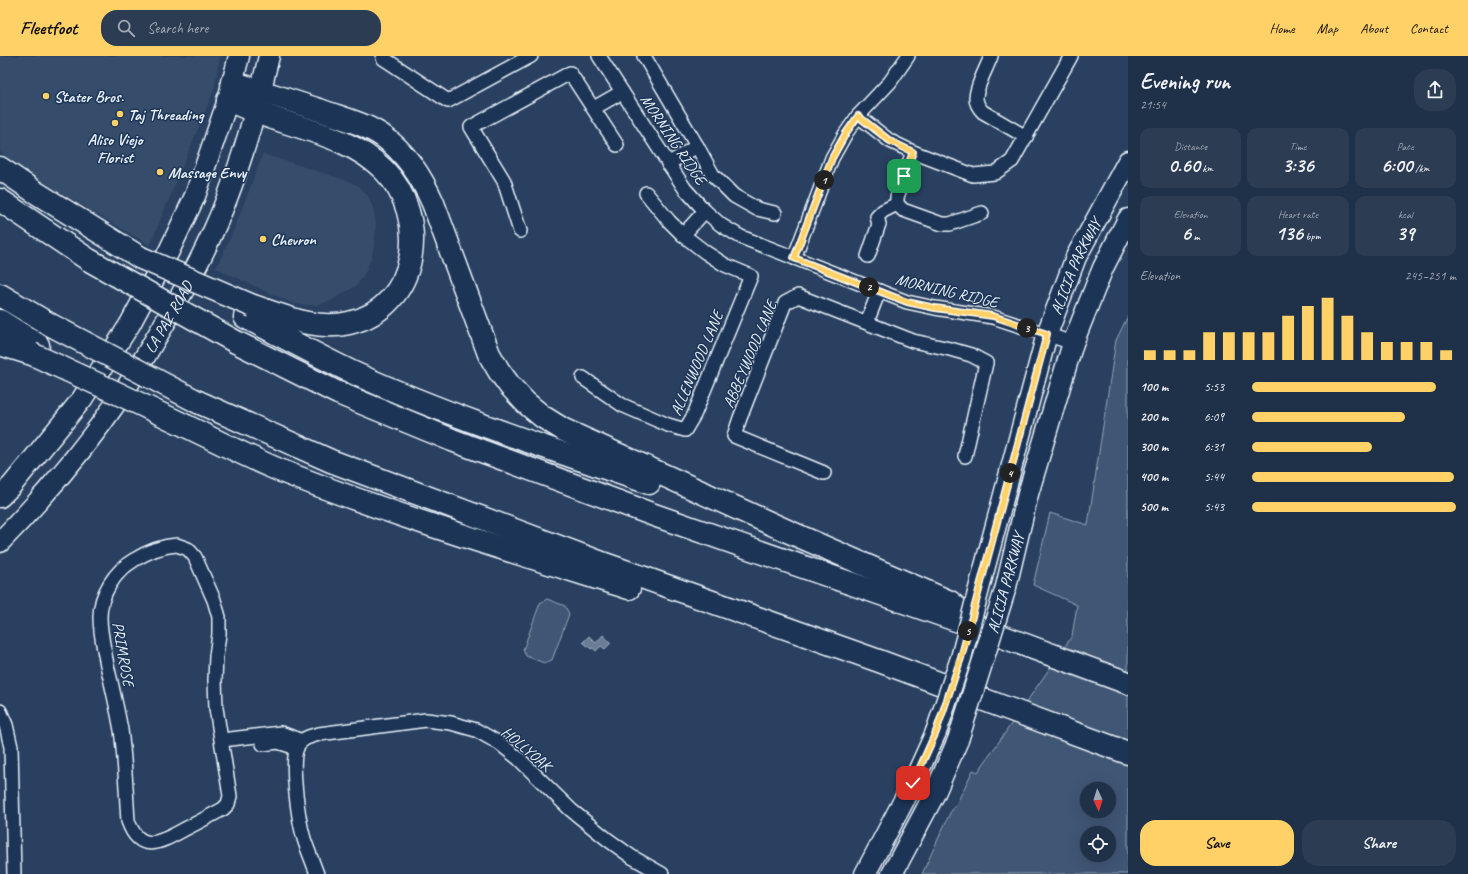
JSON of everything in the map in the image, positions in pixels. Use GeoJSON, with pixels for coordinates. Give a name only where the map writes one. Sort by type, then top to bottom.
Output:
{"type":"FeatureCollection","features":[{"type":"Feature","properties":{"kind":"highway"},"geometry":{"type":"LineString","coordinates":[[230,91],[258,102],[304,128],[355,147],[371,157],[398,186],[405,200],[413,230],[413,247],[406,275],[389,300],[364,318],[350,323],[320,325],[249,312]]}},
{"type":"Feature","properties":{"kind":"highway"},"geometry":{"type":"LineString","coordinates":[[258,102],[285,98],[368,128],[384,137],[412,166],[424,182],[433,203],[489,354],[499,372],[510,386],[526,403],[543,417],[564,430],[785,530],[950,602],[979,628]]}},
{"type":"Feature","properties":{"kind":"highway"},"geometry":{"type":"LineString","coordinates":[[0,168],[35,192],[141,258],[249,312],[356,374],[440,409],[528,441],[785,530]]}},
{"type":"Feature","properties":{"kind":"highway"},"geometry":{"type":"LineString","coordinates":[[0,200],[89,260],[236,342],[338,393],[452,440],[654,515],[979,628],[1128,683]]}},
{"type":"Feature","properties":{"kind":"highway"},"geometry":{"type":"LineString","coordinates":[[0,295],[49,324],[198,402],[331,461],[602,563],[879,661],[1128,753]]}},
{"type":"Feature","properties":{"kind":"highway"},"geometry":{"type":"LineString","coordinates":[[0,321],[35,350],[186,426],[277,469],[368,504],[492,545],[690,607],[879,661]]}},
{"type":"Feature","properties":{"kind":"highway"},"geometry":{"type":"LineString","coordinates":[[0,344],[35,350]]}},
{"type":"Feature","properties":{"kind":"main road","name":"LA PAZ ROAD"},"geometry":{"type":"LineString","coordinates":[[0,497],[12,486],[82,399],[130,324],[195,196],[230,91],[238,56]]}},
{"type":"Feature","properties":{"kind":"main road","name":"LA PAZ ROAD"},"geometry":{"type":"LineString","coordinates":[[0,542],[51,486],[81,449],[123,392],[181,295],[213,233],[234,178],[258,102],[269,56]]}},
{"type":"Feature","properties":{"kind":"main road","name":"ALICIA PARKWAY"},"geometry":{"type":"LineString","coordinates":[[865,874],[913,783],[936,732],[961,658],[1047,334],[1076,257],[1128,161]]}},
{"type":"Feature","properties":{"kind":"main road","name":"ALICIA PARKWAY"},"geometry":{"type":"LineString","coordinates":[[892,874],[935,793],[958,740],[1006,587],[1028,494],[1073,343],[1103,268],[1128,219]]}},
{"type":"Feature","properties":{"kind":"street"},"geometry":{"type":"LineString","coordinates":[[383,58],[448,101],[531,56]]}},
{"type":"Feature","properties":{"kind":"street","name":"MORNING RIDGE"},"geometry":{"type":"LineString","coordinates":[[599,56],[685,189],[705,211],[721,225],[741,237],[907,302],[935,308],[993,316],[1073,343]]}},
{"type":"Feature","properties":{"kind":"street"},"geometry":{"type":"LineString","coordinates":[[644,56],[698,146],[713,175],[734,196],[757,209],[775,213]]}},
{"type":"Feature","properties":{"kind":"street"},"geometry":{"type":"LineString","coordinates":[[991,56],[977,91],[976,99],[978,107],[983,112],[1026,137]]}},
{"type":"Feature","properties":{"kind":"street"},"geometry":{"type":"LineString","coordinates":[[858,116],[890,141],[913,152],[973,175],[995,173],[1012,161],[1071,56]]}},
{"type":"Feature","properties":{"kind":"street"},"geometry":{"type":"LineString","coordinates":[[794,258],[832,158],[846,133],[858,116],[890,82],[905,57]]}},
{"type":"Feature","properties":{"kind":"street"},"geometry":{"type":"LineString","coordinates":[[520,231],[504,181],[471,127],[570,73],[617,145]]}},
{"type":"Feature","properties":{"kind":"street"},"geometry":{"type":"LineString","coordinates":[[594,108],[622,92]]}},
{"type":"Feature","properties":{"kind":"street"},"geometry":{"type":"LineString","coordinates":[[668,164],[698,146]]}},
{"type":"Feature","properties":{"kind":"street"},"geometry":{"type":"LineString","coordinates":[[913,152],[897,197],[897,204],[903,210],[942,224],[950,224],[982,213]]}},
{"type":"Feature","properties":{"kind":"street","name":"ALLENWOOD LANE"},"geometry":{"type":"LineString","coordinates":[[583,378],[622,405],[668,425],[685,430],[694,415],[751,276],[725,265],[683,235],[669,221],[646,193]]}},
{"type":"Feature","properties":{"kind":"street"},"geometry":{"type":"LineString","coordinates":[[868,256],[879,224],[877,217],[883,211],[897,204]]}},
{"type":"Feature","properties":{"kind":"street"},"geometry":{"type":"LineString","coordinates":[[683,235],[705,211]]}},
{"type":"Feature","properties":{"kind":"street"},"geometry":{"type":"LineString","coordinates":[[867,322],[879,292]]}},
{"type":"Feature","properties":{"kind":"street","name":"ABBEYWOOD LANE"},"geometry":{"type":"LineString","coordinates":[[824,473],[734,436],[785,303],[798,296],[913,341],[971,355],[986,363],[965,456]]}},
{"type":"Feature","properties":{"kind":"street","name":"PRIMROSE"},"geometry":{"type":"LineString","coordinates":[[176,544],[188,549],[195,558],[214,600],[219,617],[215,680],[216,708],[222,744],[230,796],[228,804],[223,809],[162,841],[151,843],[140,840],[132,832],[128,821],[121,731],[101,633],[100,616],[102,603],[107,589],[114,577],[126,564],[144,554],[166,546],[176,544]]}},
{"type":"Feature","properties":{"kind":"street"},"geometry":{"type":"LineString","coordinates":[[0,711],[6,726],[11,747],[14,874]]}},
{"type":"Feature","properties":{"kind":"street","name":"HOLLYOAK"},"geometry":{"type":"LineString","coordinates":[[299,744],[307,737],[319,734],[426,720],[451,723],[476,730],[499,743],[519,759],[571,810],[607,840],[632,857],[662,874]]}},
{"type":"Feature","properties":{"kind":"street"},"geometry":{"type":"LineString","coordinates":[[222,744],[278,742],[299,744],[294,753],[298,810],[305,841],[317,874]]}},
{"type":"Feature","properties":{"kind":"shaded area"},"geometry":{"type":"Polygon","coordinates":[[[0,56],[220,56],[214,90],[150,245],[39,180],[0,152],[0,56]]]}},
{"type":"Feature","properties":{"kind":"shaded area"},"geometry":{"type":"Polygon","coordinates":[[[263,154],[348,181],[359,186],[368,196],[373,208],[376,225],[372,256],[365,273],[356,286],[330,301],[317,305],[301,305],[289,302],[216,268],[233,232],[263,154]]]}},
{"type":"Feature","properties":{"kind":"shaded area"},"geometry":{"type":"Polygon","coordinates":[[[1128,316],[1128,874],[922,874],[950,813],[957,803],[973,770],[978,772],[1072,636],[1077,605],[1033,585],[1050,513],[1088,525],[1116,340],[1128,316]]]}},
{"type":"Feature","properties":{"kind":"shaded area"},"geometry":{"type":"Polygon","coordinates":[[[547,599],[565,606],[569,614],[552,660],[544,663],[526,656],[523,650],[540,603],[547,599]]]}},
{"type":"Feature","properties":{"kind":"shaded area"},"geometry":{"type":"Polygon","coordinates":[[[603,635],[611,643],[605,649],[601,646],[596,651],[593,648],[591,649],[583,642],[589,636],[596,643],[603,635]]]}},
{"type":"Feature","properties":{"kind":"place","name":"Stater Bros."},"geometry":{"type":"Point","coordinates":[46,96]}},
{"type":"Feature","properties":{"kind":"place","name":"Taj Threading"},"geometry":{"type":"Point","coordinates":[120,114]}},
{"type":"Feature","properties":{"kind":"place","name":"Aliso Viejo Florist"},"geometry":{"type":"Point","coordinates":[115,123]}},
{"type":"Feature","properties":{"kind":"place","name":"Massage Envy"},"geometry":{"type":"Point","coordinates":[160,172]}},
{"type":"Feature","properties":{"kind":"place","name":"Chevron"},"geometry":{"type":"Point","coordinates":[263,239]}},
{"type":"Feature","properties":{"kind":"route"},"geometry":{"type":"LineString","coordinates":[[904,176],[913,152],[890,141],[858,116],[846,133],[832,158],[794,258],[907,302],[935,308],[993,316],[1047,334],[961,658],[936,732],[913,783]]}}]}
